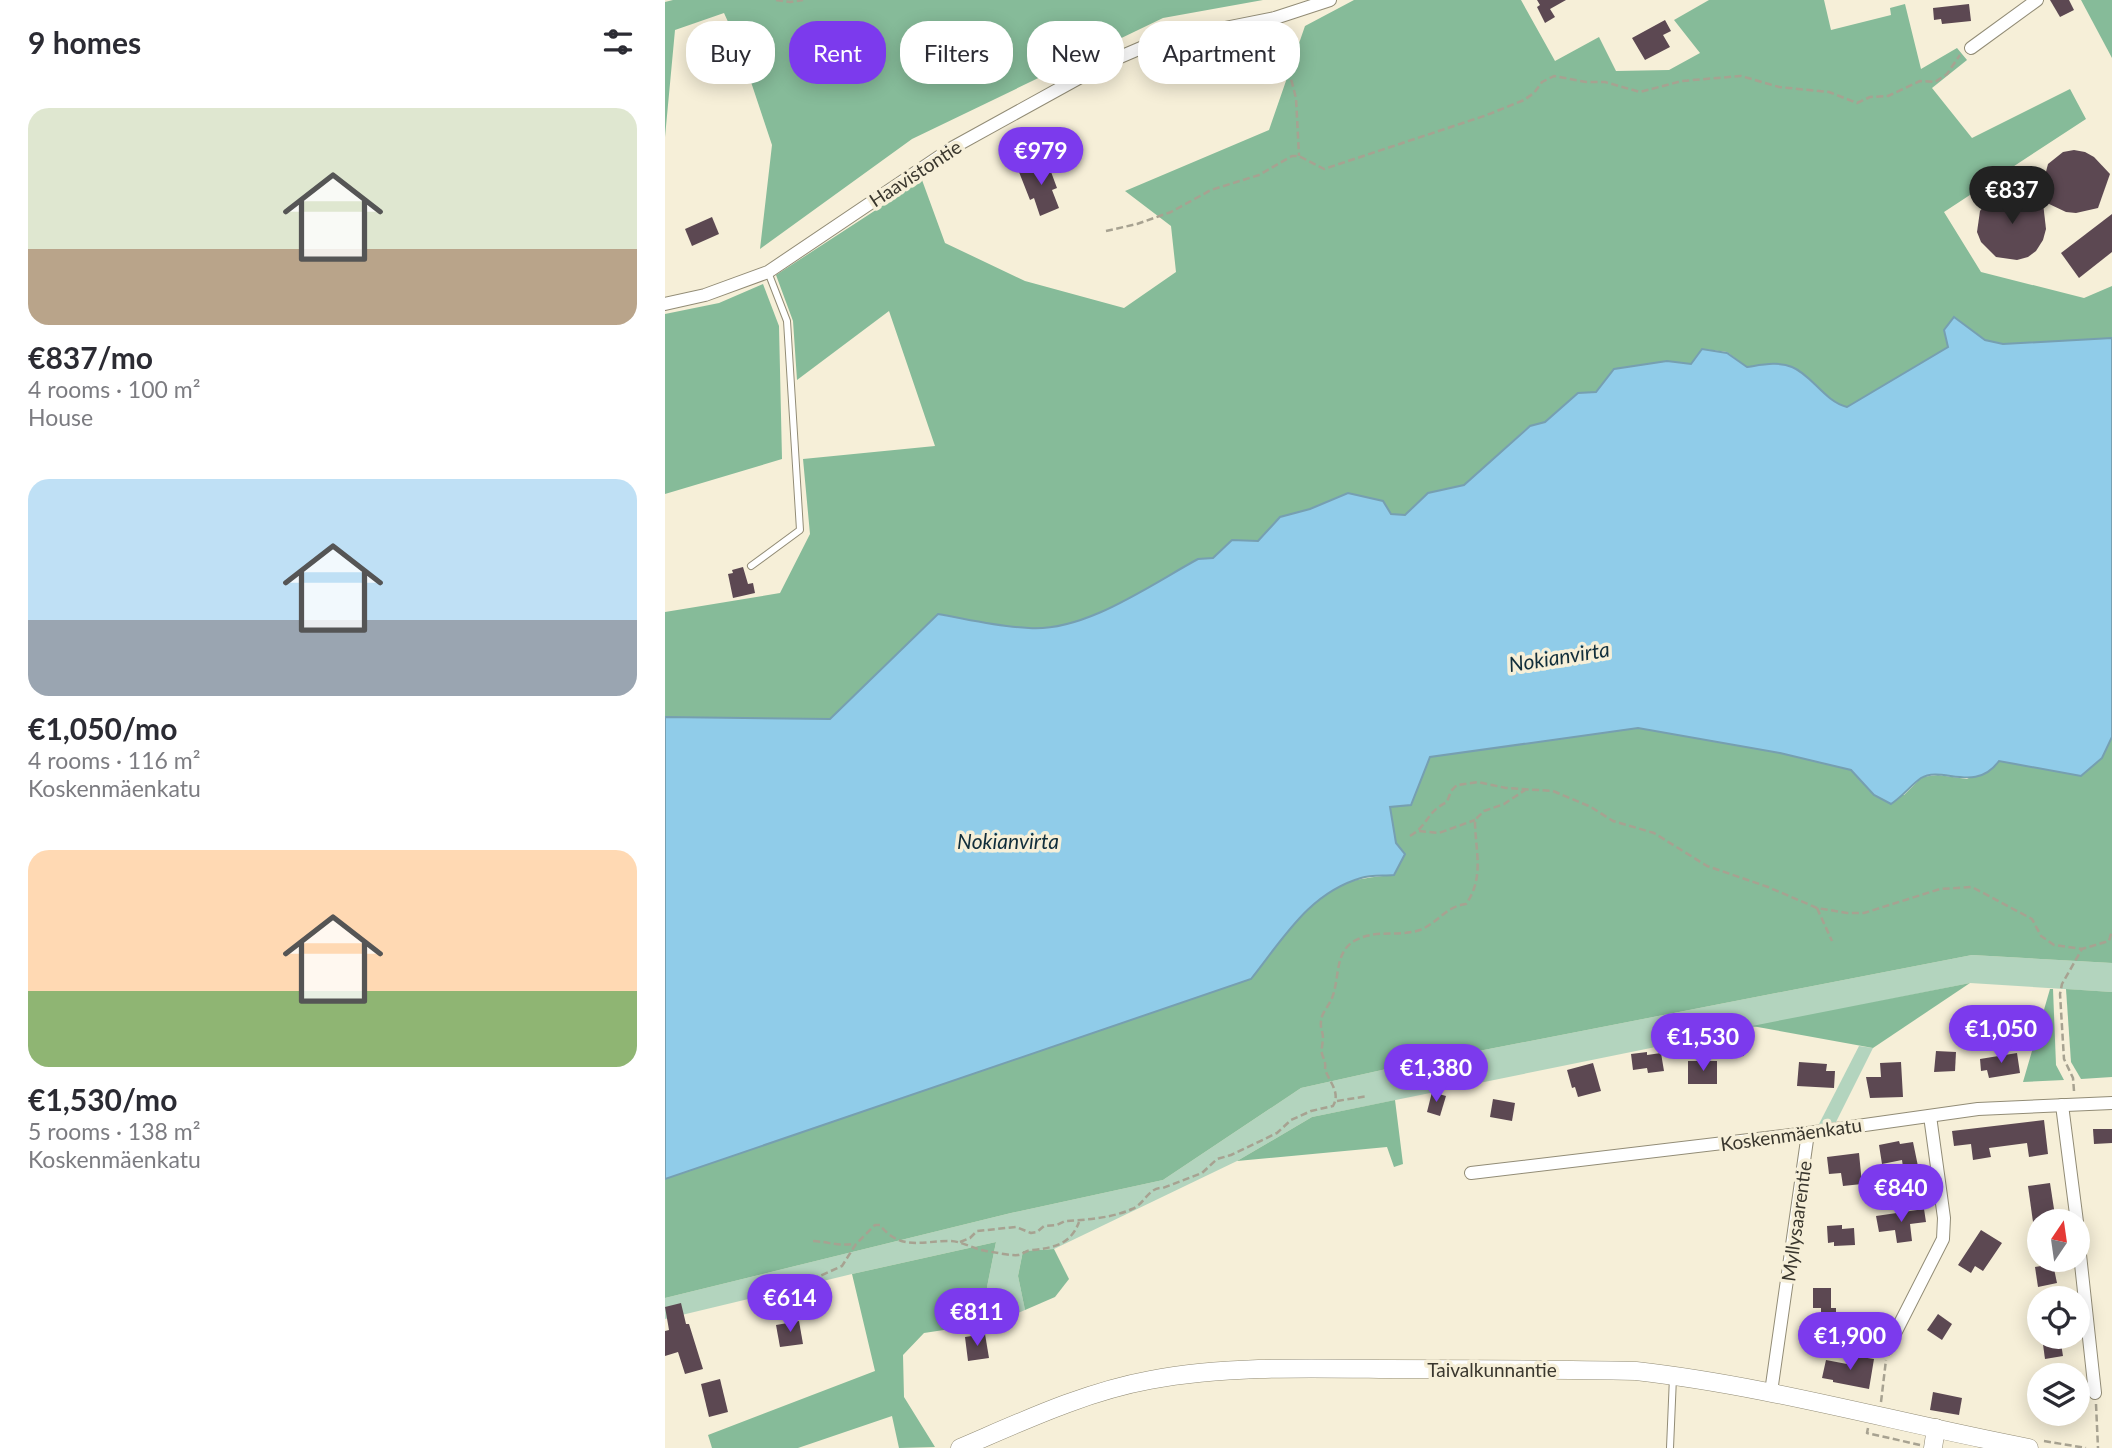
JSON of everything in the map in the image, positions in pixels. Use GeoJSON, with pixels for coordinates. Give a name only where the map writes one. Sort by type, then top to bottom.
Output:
{"type":"FeatureCollection","features":[{"type":"Feature","properties":{"kind":"street","name":"Haavistontie"},"geometry":{"type":"LineString","coordinates":[[665,304],[705,295],[768,272],[952,148],[1106,63],[1155,42],[1275,19],[1330,0]]}},
{"type":"Feature","properties":{"kind":"street"},"geometry":{"type":"LineString","coordinates":[[1971,48],[2037,0]]}},
{"type":"Feature","properties":{"kind":"street","name":"Koskenmäenkatu"},"geometry":{"type":"LineString","coordinates":[[1471,1173],[1808,1133],[1978,1109],[2112,1103]]}},
{"type":"Feature","properties":{"kind":"street"},"geometry":{"type":"LineString","coordinates":[[2069,1105],[2076,1209]]}},
{"type":"Feature","properties":{"kind":"street"},"geometry":{"type":"LineString","coordinates":[[1887,1349],[1943,1238],[1944,1218],[1930,1116]]}},
{"type":"Feature","properties":{"kind":"street","name":"Myllysaarentie"},"geometry":{"type":"LineString","coordinates":[[1771,1392],[1808,1133]]}},
{"type":"Feature","properties":{"kind":"street"},"geometry":{"type":"LineString","coordinates":[[2082,1272],[2095,1393]]}},
{"type":"Feature","properties":{"kind":"street","name":"Taivalkunnantie"},"geometry":{"type":"LineString","coordinates":[[960,1448],[1112,1389],[1150,1380],[1211,1373],[1353,1368],[1636,1371],[1673,1375],[1771,1392],[2029,1448]]}},
{"type":"Feature","properties":{"kind":"street"},"geometry":{"type":"LineString","coordinates":[[1933,1448],[1936,1428]]}},
{"type":"Feature","properties":{"kind":"lane"},"geometry":{"type":"LineString","coordinates":[[751,566],[800,530],[787,321],[768,272]]}},
{"type":"Feature","properties":{"kind":"lane"},"geometry":{"type":"LineString","coordinates":[[1670,1448],[1673,1375]]}},
{"type":"Feature","properties":{"kind":"path"},"geometry":{"type":"LineString","coordinates":[[776,0],[803,0]]}},
{"type":"Feature","properties":{"kind":"path"},"geometry":{"type":"LineString","coordinates":[[1275,19],[1296,98],[1299,156]]}},
{"type":"Feature","properties":{"kind":"path"},"geometry":{"type":"LineString","coordinates":[[1106,231],[1137,225],[1171,212],[1211,190],[1259,175],[1293,156],[1299,156],[1324,169],[1499,110],[1524,100],[1534,93],[1542,82],[1555,76],[1586,82],[1605,82],[1640,92],[1682,81],[1741,76],[1779,87],[1829,92],[1857,103],[1871,97],[1888,96],[1920,81],[1935,82],[1947,74],[1960,55],[1971,48]]}},
{"type":"Feature","properties":{"kind":"path"},"geometry":{"type":"LineString","coordinates":[[1410,836],[1419,831],[1433,808],[1447,802],[1451,791],[1457,785],[1478,782],[1525,790],[1553,791],[1591,807],[1613,821],[1654,833],[1707,866],[1768,887],[1817,908],[1864,913],[1940,889],[1972,887],[2032,919],[2041,936],[2054,945],[2082,950],[2110,941],[2112,930]]}},
{"type":"Feature","properties":{"kind":"path"},"geometry":{"type":"LineString","coordinates":[[1419,831],[1439,832],[1475,820],[1484,811],[1504,804],[1525,790]]}},
{"type":"Feature","properties":{"kind":"path"},"geometry":{"type":"LineString","coordinates":[[1336,1102],[1335,1086],[1325,1069],[1321,1018],[1332,997],[1340,959],[1355,941],[1378,932],[1398,934],[1419,930],[1440,918],[1451,906],[1466,904],[1473,895],[1478,872],[1475,820]]}},
{"type":"Feature","properties":{"kind":"path"},"geometry":{"type":"LineString","coordinates":[[1817,908],[1832,941]]}},
{"type":"Feature","properties":{"kind":"path"},"geometry":{"type":"LineString","coordinates":[[2069,1105],[2073,1078],[2064,1059],[2060,993],[2067,974],[2082,950]]}},
{"type":"Feature","properties":{"kind":"path"},"geometry":{"type":"LineString","coordinates":[[960,1242],[977,1231],[1016,1227],[1031,1233],[1044,1226],[1065,1221],[1130,1210],[1141,1205],[1151,1190],[1202,1174],[1217,1159],[1277,1133],[1291,1120],[1311,1111],[1333,1106],[1336,1102],[1368,1096]]}},
{"type":"Feature","properties":{"kind":"path"},"geometry":{"type":"LineString","coordinates":[[802,1298],[811,1280],[842,1266],[856,1244],[875,1225],[880,1225],[897,1240],[932,1244],[960,1242],[984,1251],[1014,1256],[1028,1250],[1049,1249],[1062,1244],[1076,1231],[1080,1220]]}},
{"type":"Feature","properties":{"kind":"path"},"geometry":{"type":"LineString","coordinates":[[813,1241],[837,1246],[856,1244]]}},
{"type":"Feature","properties":{"kind":"path"},"geometry":{"type":"LineString","coordinates":[[1881,1402],[1887,1349]]}},
{"type":"Feature","properties":{"kind":"path"},"geometry":{"type":"LineString","coordinates":[[2095,1393],[2098,1448]]}},
{"type":"Feature","properties":{"kind":"path"},"geometry":{"type":"LineString","coordinates":[[1867,1433],[1933,1448]]}},
{"type":"Feature","properties":{"kind":"green space"},"geometry":{"type":"Polygon","coordinates":[[[1263,0],[1157,21],[1138,21],[1138,30],[1124,37],[1124,21],[1027,21],[1027,84],[912,139],[760,249],[772,145],[752,84],[775,84],[775,21],[728,21],[724,13],[701,21],[686,21],[686,26],[675,30],[665,137],[665,2],[1263,0]]]}},
{"type":"Feature","properties":{"kind":"green space"},"geometry":{"type":"Polygon","coordinates":[[[1354,0],[1521,0],[1555,61],[1599,37],[1616,71],[1669,70],[1700,53],[1674,20],[1709,0],[1824,0],[1831,30],[1891,15],[1890,8],[1905,4],[1921,69],[1957,48],[1967,60],[1932,88],[1972,138],[2070,89],[2086,119],[1944,212],[1981,272],[2084,298],[2112,286],[2112,338],[2003,344],[1985,340],[1954,317],[1949,347],[1847,407],[1832,399],[1792,367],[1776,364],[1747,367],[1727,352],[1703,349],[1692,364],[1667,361],[1595,392],[1578,393],[1545,422],[1529,426],[1464,485],[1428,493],[1405,515],[1391,514],[1348,493],[1310,509],[1280,517],[1258,541],[1232,540],[1213,558],[1198,559],[1117,605],[1072,623],[1029,628],[938,614],[830,720],[665,717],[665,612],[780,593],[810,534],[803,459],[935,446],[889,311],[797,380],[793,321],[776,275],[922,180],[945,243],[1025,281],[1124,308],[1176,272],[1171,226],[1125,191],[1269,130],[1285,84],[1300,84],[1300,40],[1305,26],[1354,0]]]}},
{"type":"Feature","properties":{"kind":"green space"},"geometry":{"type":"Polygon","coordinates":[[[2081,0],[2112,0],[2112,58],[2081,0]]]}},
{"type":"Feature","properties":{"kind":"green space"},"geometry":{"type":"Polygon","coordinates":[[[763,284],[779,326],[782,459],[665,494],[665,314],[719,303],[763,284]]]}},
{"type":"Feature","properties":{"kind":"green space"},"geometry":{"type":"Polygon","coordinates":[[[1638,728],[1780,753],[1851,770],[1874,795],[1904,795],[1922,777],[1938,775],[1967,779],[1999,761],[2081,776],[2102,758],[2112,737],[2112,963],[1972,955],[1391,1068],[1301,1088],[1163,1180],[1011,1213],[665,1298],[665,1175],[1251,979],[1304,911],[1326,893],[1350,882],[1394,875],[1396,843],[1390,807],[1411,805],[1430,757],[1638,728]]]}},
{"type":"Feature","properties":{"kind":"green space"},"geometry":{"type":"Polygon","coordinates":[[[1972,955],[2112,963],[2112,992],[1970,983],[1312,1117],[1237,1161],[1054,1249],[1023,1251],[1018,1276],[1025,1310],[996,1322],[987,1287],[996,1242],[665,1319],[665,1298],[1011,1213],[1163,1180],[1301,1088],[1391,1068],[1972,955]]]}},
{"type":"Feature","properties":{"kind":"green space"},"geometry":{"type":"Polygon","coordinates":[[[1970,983],[1873,1048],[1752,1026],[1970,983]]]}},
{"type":"Feature","properties":{"kind":"green space"},"geometry":{"type":"Polygon","coordinates":[[[2050,989],[2053,989],[2056,1065],[2064,1080],[2023,1082],[2050,989]]]}},
{"type":"Feature","properties":{"kind":"green space"},"geometry":{"type":"Polygon","coordinates":[[[2066,989],[2112,992],[2112,1077],[2081,1079],[2071,1062],[2066,989]]]}},
{"type":"Feature","properties":{"kind":"green space"},"geometry":{"type":"Polygon","coordinates":[[[1859,1046],[1873,1048],[1836,1122],[1819,1124],[1859,1046]]]}},
{"type":"Feature","properties":{"kind":"green space"},"geometry":{"type":"Polygon","coordinates":[[[1395,1100],[1403,1164],[1394,1167],[1387,1147],[1237,1161],[1312,1117],[1395,1100]]]}},
{"type":"Feature","properties":{"kind":"green space"},"geometry":{"type":"Polygon","coordinates":[[[996,1242],[987,1287],[996,1322],[924,1333],[903,1355],[904,1397],[935,1447],[899,1448],[892,1416],[798,1448],[712,1448],[708,1435],[875,1371],[852,1274],[996,1242]]]}},
{"type":"Feature","properties":{"kind":"green space"},"geometry":{"type":"Polygon","coordinates":[[[1054,1249],[1069,1279],[1055,1297],[1025,1310],[1018,1276],[1023,1251],[1054,1249]]]}},
{"type":"Feature","properties":{"kind":"water","name":"Nokianvirta"},"geometry":{"type":"Polygon","coordinates":[[[1954,317],[1985,340],[2003,344],[2112,338],[2112,737],[2102,758],[2081,776],[1999,761],[1990,771],[1980,776],[1939,774],[1921,778],[1891,804],[1874,795],[1851,770],[1780,753],[1638,728],[1430,757],[1411,805],[1390,807],[1396,843],[1405,854],[1394,875],[1361,878],[1326,894],[1286,933],[1251,979],[665,1179],[665,717],[830,719],[938,614],[1029,628],[1072,623],[1117,605],[1198,559],[1213,558],[1232,540],[1258,541],[1280,517],[1310,509],[1348,493],[1383,501],[1391,514],[1405,515],[1428,493],[1464,485],[1530,426],[1545,422],[1578,393],[1596,392],[1614,369],[1667,361],[1691,364],[1702,349],[1727,353],[1747,367],[1776,364],[1792,367],[1832,399],[1847,407],[1948,347],[1944,330],[1954,317]]]}},
{"type":"Feature","properties":{"kind":"building"},"geometry":{"type":"Polygon","coordinates":[[[1537,0],[1566,0],[1550,9],[1555,17],[1545,23],[1537,7],[1540,5],[1537,0]]]}},
{"type":"Feature","properties":{"kind":"building"},"geometry":{"type":"Polygon","coordinates":[[[2050,0],[2069,0],[2074,10],[2060,17],[2050,0]]]}},
{"type":"Feature","properties":{"kind":"building"},"geometry":{"type":"Polygon","coordinates":[[[1969,4],[1971,21],[1942,24],[1941,19],[1934,20],[1933,8],[1969,4]]]}},
{"type":"Feature","properties":{"kind":"building"},"geometry":{"type":"Polygon","coordinates":[[[1665,20],[1671,31],[1663,35],[1670,47],[1645,60],[1632,38],[1665,20]]]}},
{"type":"Feature","properties":{"kind":"building"},"geometry":{"type":"Polygon","coordinates":[[[2074,150],[2094,157],[2110,174],[2098,208],[2076,213],[2066,212],[2047,203],[2043,183],[2048,164],[2063,152],[2074,150]]]}},
{"type":"Feature","properties":{"kind":"building"},"geometry":{"type":"Polygon","coordinates":[[[1047,161],[1057,188],[1052,190],[1059,208],[1040,216],[1034,198],[1030,200],[1019,172],[1047,161]]]}},
{"type":"Feature","properties":{"kind":"building"},"geometry":{"type":"Polygon","coordinates":[[[2020,193],[2043,203],[2046,229],[2043,240],[2036,251],[2017,260],[1996,257],[1981,242],[1977,232],[1980,211],[1996,195],[2020,193]]]}},
{"type":"Feature","properties":{"kind":"building"},"geometry":{"type":"Polygon","coordinates":[[[2112,214],[2112,252],[2079,278],[2061,253],[2112,214]]]}},
{"type":"Feature","properties":{"kind":"building"},"geometry":{"type":"Polygon","coordinates":[[[712,217],[719,234],[692,246],[685,229],[712,217]]]}},
{"type":"Feature","properties":{"kind":"building"},"geometry":{"type":"Polygon","coordinates":[[[743,567],[748,584],[753,583],[755,593],[733,598],[728,574],[743,567]]]}},
{"type":"Feature","properties":{"kind":"building"},"geometry":{"type":"Polygon","coordinates":[[[1731,1034],[1743,1034],[1744,1056],[1732,1057],[1731,1034]]]}},
{"type":"Feature","properties":{"kind":"building"},"geometry":{"type":"Polygon","coordinates":[[[1936,1051],[1956,1052],[1955,1071],[1934,1072],[1936,1051]]]}},
{"type":"Feature","properties":{"kind":"building"},"geometry":{"type":"Polygon","coordinates":[[[1647,1052],[1647,1055],[1661,1053],[1664,1071],[1648,1073],[1647,1068],[1633,1070],[1631,1054],[1647,1052]]]}},
{"type":"Feature","properties":{"kind":"building"},"geometry":{"type":"Polygon","coordinates":[[[2017,1053],[2020,1073],[1989,1078],[1987,1070],[1981,1071],[1980,1059],[2017,1053]]]}},
{"type":"Feature","properties":{"kind":"building"},"geometry":{"type":"Polygon","coordinates":[[[1688,1061],[1717,1061],[1717,1084],[1688,1084],[1688,1061]]]}},
{"type":"Feature","properties":{"kind":"building"},"geometry":{"type":"Polygon","coordinates":[[[1799,1062],[1827,1064],[1826,1071],[1835,1071],[1834,1088],[1797,1086],[1799,1062]]]}},
{"type":"Feature","properties":{"kind":"building"},"geometry":{"type":"Polygon","coordinates":[[[1901,1062],[1903,1097],[1870,1098],[1866,1077],[1881,1077],[1880,1063],[1901,1062]]]}},
{"type":"Feature","properties":{"kind":"building"},"geometry":{"type":"Polygon","coordinates":[[[1593,1063],[1601,1091],[1578,1097],[1575,1087],[1572,1088],[1567,1070],[1593,1063]]]}},
{"type":"Feature","properties":{"kind":"building"},"geometry":{"type":"Polygon","coordinates":[[[1432,1092],[1446,1096],[1440,1116],[1427,1112],[1432,1092]]]}},
{"type":"Feature","properties":{"kind":"building"},"geometry":{"type":"Polygon","coordinates":[[[1493,1099],[1515,1103],[1512,1121],[1490,1117],[1493,1099]]]}},
{"type":"Feature","properties":{"kind":"building"},"geometry":{"type":"Polygon","coordinates":[[[2044,1120],[2048,1154],[2029,1157],[2027,1143],[1989,1148],[1991,1157],[1973,1160],[1971,1144],[1954,1146],[1952,1131],[2044,1120]]]}},
{"type":"Feature","properties":{"kind":"building"},"geometry":{"type":"Polygon","coordinates":[[[2093,1129],[2112,1129],[2112,1143],[2094,1144],[2093,1129]]]}},
{"type":"Feature","properties":{"kind":"building"},"geometry":{"type":"Polygon","coordinates":[[[1899,1141],[1900,1144],[1913,1142],[1919,1171],[1904,1174],[1902,1160],[1882,1164],[1879,1145],[1899,1141]]]}},
{"type":"Feature","properties":{"kind":"building"},"geometry":{"type":"Polygon","coordinates":[[[1859,1153],[1862,1184],[1843,1186],[1841,1173],[1829,1174],[1827,1157],[1859,1153]]]}},
{"type":"Feature","properties":{"kind":"building"},"geometry":{"type":"Polygon","coordinates":[[[2050,1183],[2054,1209],[2031,1209],[2028,1186],[2050,1183]]]}},
{"type":"Feature","properties":{"kind":"building"},"geometry":{"type":"Polygon","coordinates":[[[1924,1209],[1926,1222],[1910,1224],[1912,1241],[1897,1243],[1895,1230],[1879,1232],[1876,1216],[1924,1209]]]}},
{"type":"Feature","properties":{"kind":"building"},"geometry":{"type":"Polygon","coordinates":[[[1842,1225],[1842,1229],[1854,1228],[1855,1245],[1834,1246],[1834,1242],[1828,1243],[1827,1226],[1842,1225]]]}},
{"type":"Feature","properties":{"kind":"building"},"geometry":{"type":"Polygon","coordinates":[[[1981,1230],[2002,1243],[1983,1271],[1975,1266],[1971,1273],[1958,1265],[1981,1230]]]}},
{"type":"Feature","properties":{"kind":"building"},"geometry":{"type":"Polygon","coordinates":[[[2036,1272],[2055,1272],[2057,1283],[2038,1286],[2036,1272]]]}},
{"type":"Feature","properties":{"kind":"building"},"geometry":{"type":"Polygon","coordinates":[[[1813,1288],[1831,1288],[1831,1308],[1836,1308],[1836,1326],[1821,1326],[1821,1308],[1813,1308],[1813,1288]]]}},
{"type":"Feature","properties":{"kind":"building"},"geometry":{"type":"Polygon","coordinates":[[[681,1303],[703,1369],[685,1374],[678,1352],[665,1356],[665,1331],[669,1330],[665,1307],[681,1303]]]}},
{"type":"Feature","properties":{"kind":"building"},"geometry":{"type":"Polygon","coordinates":[[[1938,1314],[1952,1324],[1942,1340],[1927,1330],[1938,1314]]]}},
{"type":"Feature","properties":{"kind":"building"},"geometry":{"type":"Polygon","coordinates":[[[799,1321],[803,1344],[780,1347],[776,1325],[799,1321]]]}},
{"type":"Feature","properties":{"kind":"building"},"geometry":{"type":"Polygon","coordinates":[[[985,1334],[989,1358],[968,1361],[965,1337],[985,1334]]]}},
{"type":"Feature","properties":{"kind":"building"},"geometry":{"type":"Polygon","coordinates":[[[2044,1349],[2062,1349],[2063,1356],[2045,1359],[2044,1349]]]}},
{"type":"Feature","properties":{"kind":"building"},"geometry":{"type":"Polygon","coordinates":[[[1848,1355],[1874,1359],[1869,1389],[1822,1378],[1826,1360],[1847,1364],[1848,1355]]]}},
{"type":"Feature","properties":{"kind":"building"},"geometry":{"type":"Polygon","coordinates":[[[720,1379],[728,1412],[709,1417],[701,1384],[720,1379]]]}},
{"type":"Feature","properties":{"kind":"building"},"geometry":{"type":"Polygon","coordinates":[[[1933,1392],[1962,1398],[1959,1415],[1930,1410],[1933,1392]]]}}]}
